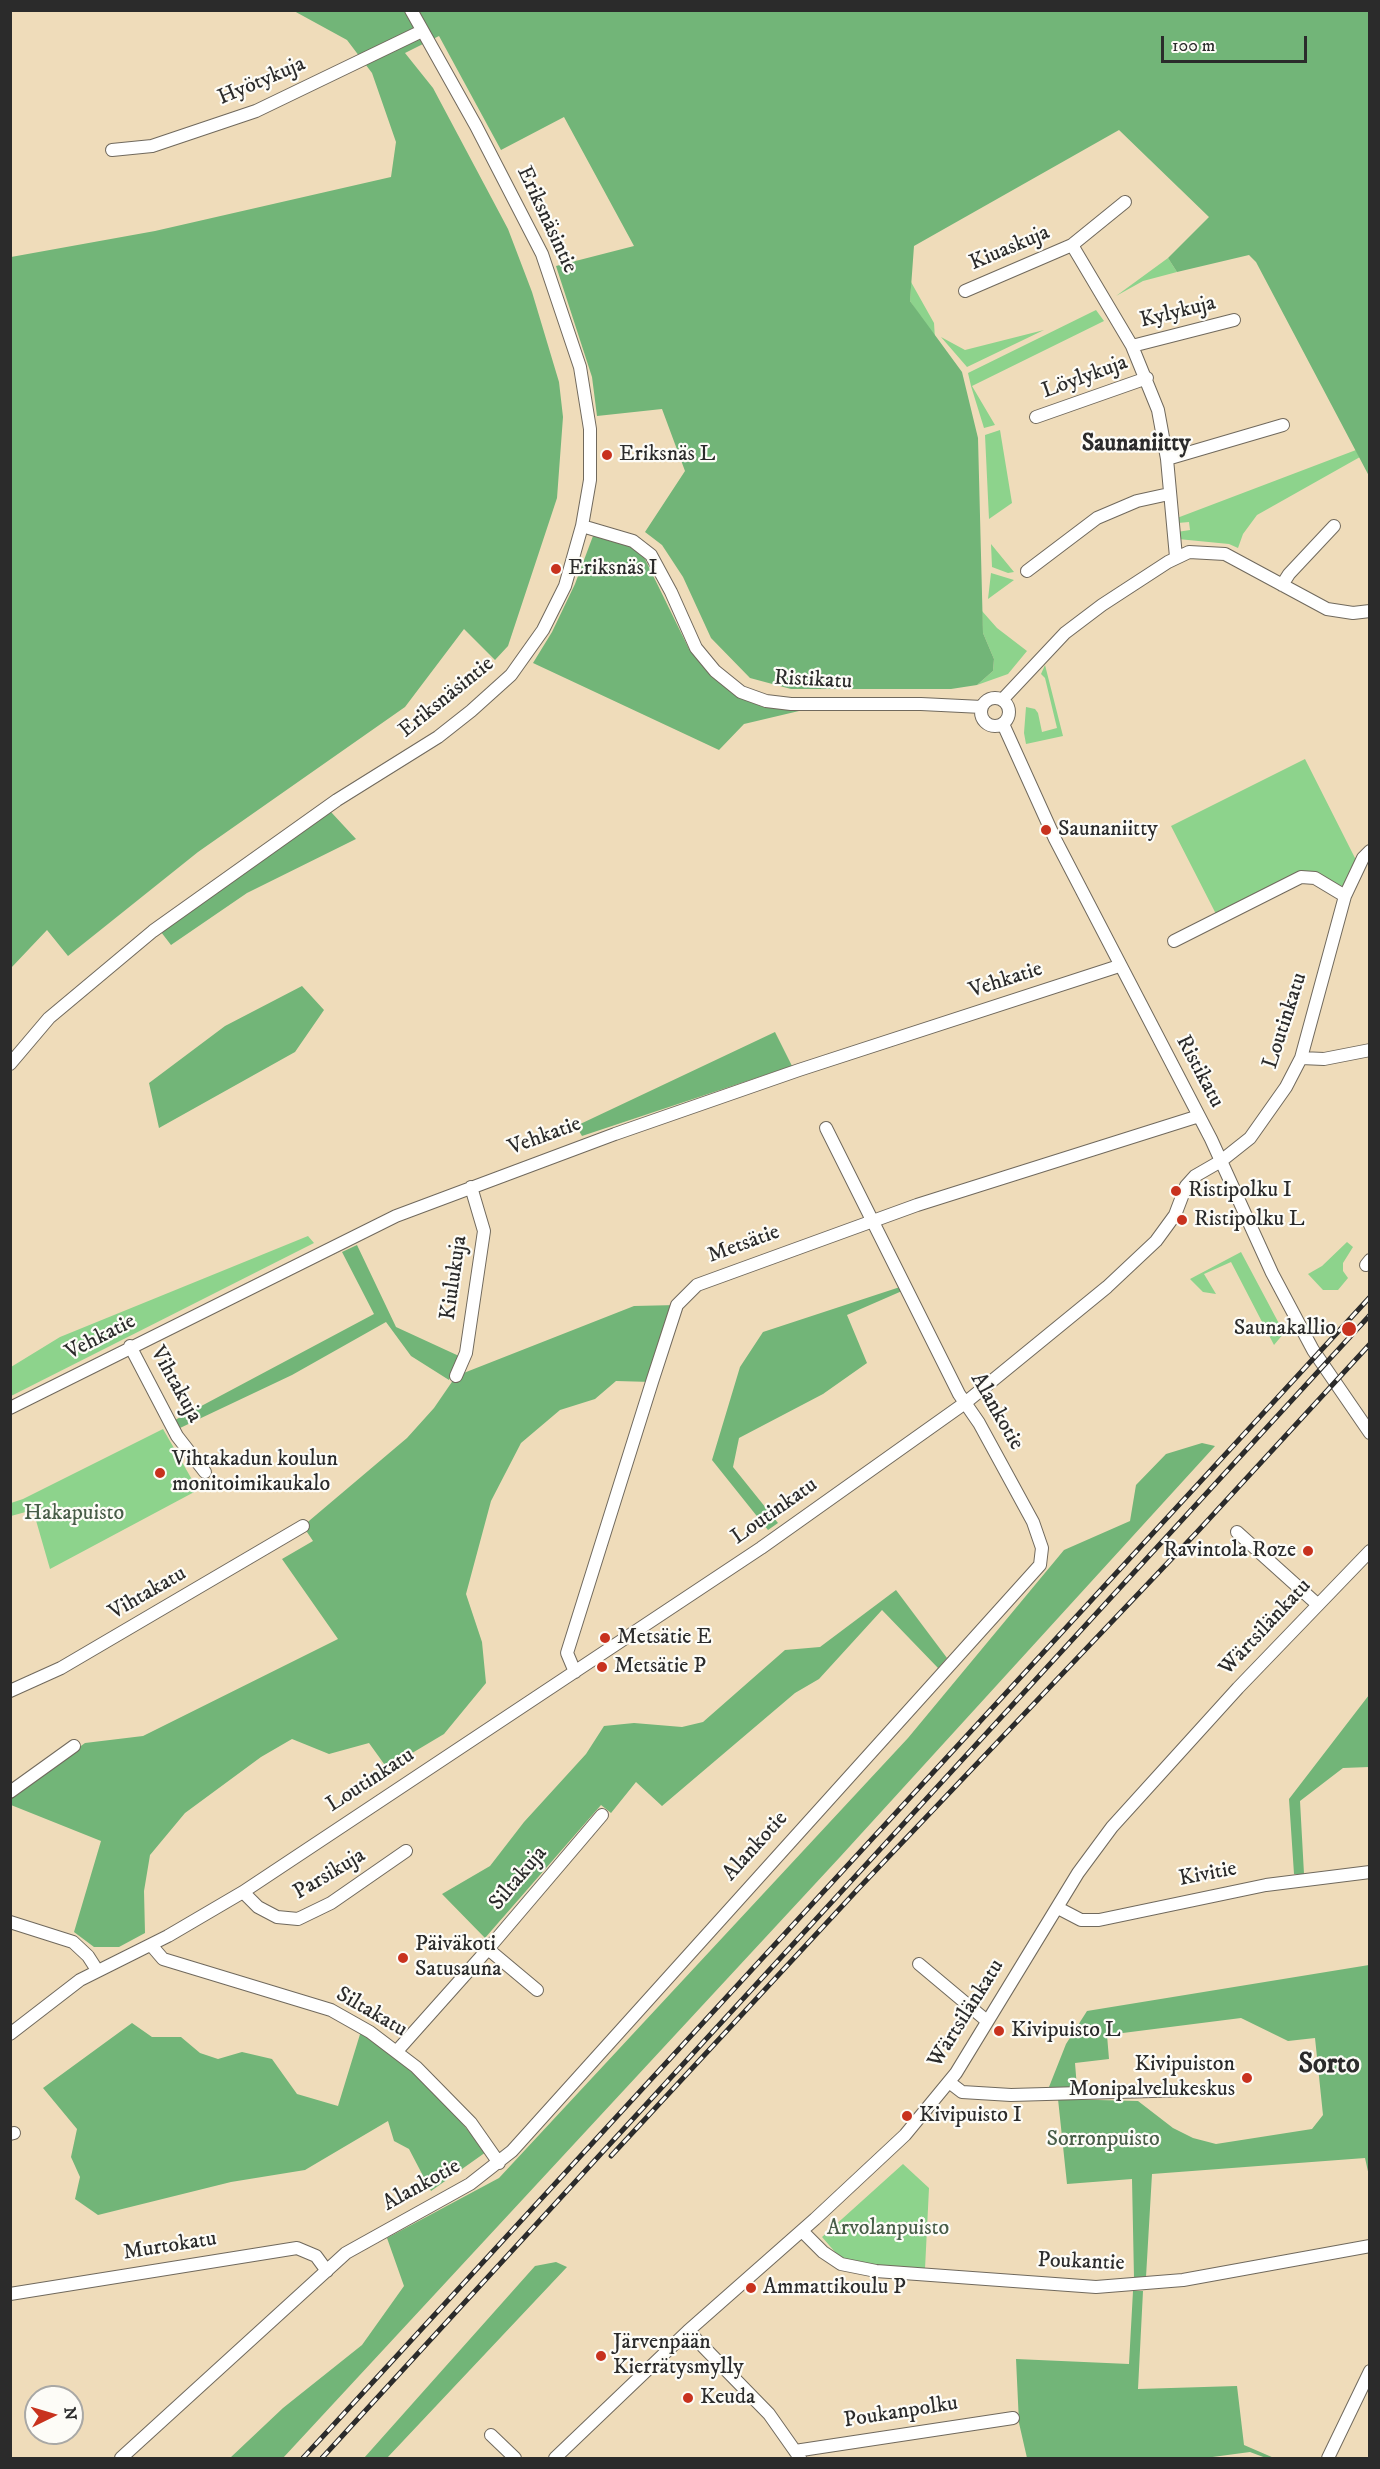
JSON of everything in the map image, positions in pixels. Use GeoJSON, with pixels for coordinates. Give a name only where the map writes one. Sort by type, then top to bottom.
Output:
{"type":"FeatureCollection","features":[{"type":"Feature","properties":{"kind":"street","name":"Eriksnäsintie"},"geometry":{"type":"LineString","coordinates":[[10,1064],[49,1018],[153,931],[337,800],[438,737],[505,682],[543,630],[565,586],[582,526],[590,480],[590,429],[576,356],[542,254],[498,165],[411,10]]}},
{"type":"Feature","properties":{"kind":"street","name":"Hyötykuja"},"geometry":{"type":"LineString","coordinates":[[112,150],[152,146],[256,111],[422,31]]}},
{"type":"Feature","properties":{"kind":"street","name":"Kiuaskuja"},"geometry":{"type":"LineString","coordinates":[[965,291],[1072,245],[1125,202]]}},
{"type":"Feature","properties":{"kind":"street"},"geometry":{"type":"LineString","coordinates":[[1072,245],[1132,346],[1147,378],[1158,410],[1167,459],[1176,557]]}},
{"type":"Feature","properties":{"kind":"street","name":"Kylykuja"},"geometry":{"type":"LineString","coordinates":[[1132,346],[1234,320]]}},
{"type":"Feature","properties":{"kind":"street","name":"Löylykuja"},"geometry":{"type":"LineString","coordinates":[[1036,417],[1147,378]]}},
{"type":"Feature","properties":{"kind":"street"},"geometry":{"type":"LineString","coordinates":[[1167,459],[1283,424]]}},
{"type":"Feature","properties":{"kind":"street"},"geometry":{"type":"LineString","coordinates":[[1027,572],[1097,518],[1137,501],[1169,494]]}},
{"type":"Feature","properties":{"kind":"street","name":"Ristikatu"},"geometry":{"type":"LineString","coordinates":[[582,526],[633,541],[651,555],[671,592],[696,648],[715,671],[741,692],[766,701],[791,704],[921,704],[982,708]]}},
{"type":"Feature","properties":{"kind":"street"},"geometry":{"type":"LineString","coordinates":[[1282,585],[1289,574],[1335,526]]}},
{"type":"Feature","properties":{"kind":"street"},"geometry":{"type":"LineString","coordinates":[[1002,700],[1065,633],[1102,605],[1176,557],[1203,551],[1226,554],[1327,609],[1353,613],[1370,610]]}},
{"type":"Feature","properties":{"kind":"street"},"geometry":{"type":"LineString","coordinates":[[992,699],[1002,700],[1009,713],[1003,724],[994,726],[987,723],[982,714],[982,708],[992,699]]}},
{"type":"Feature","properties":{"kind":"street","name":"Ristikatu"},"geometry":{"type":"LineString","coordinates":[[1003,724],[1055,838],[1119,966],[1199,1116],[1272,1273],[1313,1350],[1370,1432]]}},
{"type":"Feature","properties":{"kind":"street","name":"Loutinkatu"},"geometry":{"type":"LineString","coordinates":[[10,2034],[70,1987],[97,1970],[151,1945],[243,1892],[760,1548],[965,1402],[1055,1332],[1149,1248],[1175,1215],[1186,1186],[1195,1176],[1221,1161],[1250,1138],[1268,1116],[1301,1058],[1345,896],[1363,858],[1370,851]]}},
{"type":"Feature","properties":{"kind":"street"},"geometry":{"type":"LineString","coordinates":[[1174,941],[1301,878],[1315,878],[1345,896]]}},
{"type":"Feature","properties":{"kind":"street","name":"Vehkatie"},"geometry":{"type":"LineString","coordinates":[[10,1408],[396,1216],[471,1186],[799,1070],[1119,966]]}},
{"type":"Feature","properties":{"kind":"street"},"geometry":{"type":"LineString","coordinates":[[1301,1058],[1324,1059],[1370,1050]]}},
{"type":"Feature","properties":{"kind":"street","name":"Metsätie"},"geometry":{"type":"LineString","coordinates":[[575,1672],[567,1653],[677,1305],[697,1285],[917,1205],[1199,1116]]}},
{"type":"Feature","properties":{"kind":"street","name":"Alankotie"},"geometry":{"type":"LineString","coordinates":[[121,2458],[355,2248],[470,2184],[499,2163],[1040,1565],[1042,1548],[1033,1521],[965,1402],[826,1128]]}},
{"type":"Feature","properties":{"kind":"street","name":"Kiulukuja"},"geometry":{"type":"LineString","coordinates":[[456,1376],[466,1353],[484,1231],[471,1186]]}},
{"type":"Feature","properties":{"kind":"street","name":"Vihtakuja"},"geometry":{"type":"LineString","coordinates":[[130,1347],[177,1436],[205,1472]]}},
{"type":"Feature","properties":{"kind":"street","name":"Vihtakatu"},"geometry":{"type":"LineString","coordinates":[[10,1691],[61,1668],[303,1526]]}},
{"type":"Feature","properties":{"kind":"street"},"geometry":{"type":"LineString","coordinates":[[1237,1532],[1317,1604]]}},
{"type":"Feature","properties":{"kind":"street","name":"Wärtsilänkatu"},"geometry":{"type":"LineString","coordinates":[[555,2458],[688,2331],[802,2231],[905,2135],[949,2082],[1078,1873],[1112,1827],[1317,1604],[1370,1551]]}},
{"type":"Feature","properties":{"kind":"street"},"geometry":{"type":"LineString","coordinates":[[10,1792],[74,1746]]}},
{"type":"Feature","properties":{"kind":"street","name":"Siltakuja"},"geometry":{"type":"LineString","coordinates":[[396,2051],[488,1949],[602,1815]]}},
{"type":"Feature","properties":{"kind":"street","name":"Parsikuja"},"geometry":{"type":"LineString","coordinates":[[243,1892],[258,1907],[277,1917],[298,1919],[331,1903],[406,1851]]}},
{"type":"Feature","properties":{"kind":"street","name":"Kivitie"},"geometry":{"type":"LineString","coordinates":[[1058,1908],[1081,1920],[1098,1920],[1266,1885],[1370,1872]]}},
{"type":"Feature","properties":{"kind":"street"},"geometry":{"type":"LineString","coordinates":[[10,1922],[73,1942],[88,1956],[97,1970]]}},
{"type":"Feature","properties":{"kind":"street","name":"Siltakatu"},"geometry":{"type":"LineString","coordinates":[[151,1945],[163,1959],[338,2013],[416,2067],[471,2123],[499,2163]]}},
{"type":"Feature","properties":{"kind":"street"},"geometry":{"type":"LineString","coordinates":[[488,1949],[537,1990]]}},
{"type":"Feature","properties":{"kind":"street"},"geometry":{"type":"LineString","coordinates":[[919,1964],[987,2021]]}},
{"type":"Feature","properties":{"kind":"street"},"geometry":{"type":"LineString","coordinates":[[949,2082],[962,2092],[1011,2095],[1187,2090]]}},
{"type":"Feature","properties":{"kind":"street","name":"Poukantie"},"geometry":{"type":"LineString","coordinates":[[802,2231],[823,2252],[841,2264],[876,2271],[1096,2287],[1183,2280],[1370,2246]]}},
{"type":"Feature","properties":{"kind":"street","name":"Murtokatu"},"geometry":{"type":"LineString","coordinates":[[10,2295],[297,2248],[316,2256],[327,2271]]}},
{"type":"Feature","properties":{"kind":"street"},"geometry":{"type":"LineString","coordinates":[[688,2331],[769,2414],[797,2455]]}},
{"type":"Feature","properties":{"kind":"street"},"geometry":{"type":"LineString","coordinates":[[1328,2458],[1370,2371]]}},
{"type":"Feature","properties":{"kind":"street","name":"Poukanpolku"},"geometry":{"type":"LineString","coordinates":[[797,2455],[1013,2418]]}},
{"type":"Feature","properties":{"kind":"street"},"geometry":{"type":"LineString","coordinates":[[491,2435],[514,2458]]}},
{"type":"Feature","properties":{"kind":"green space"},"geometry":{"type":"Polygon","coordinates":[[[294,11],[1369,11],[1369,476],[1256,262],[1249,255],[1177,272],[1168,258],[1209,217],[1119,130],[914,246],[910,301],[962,372],[978,438],[983,633],[994,659],[993,671],[977,685],[951,689],[791,689],[750,678],[711,638],[683,577],[662,545],[645,532],[685,471],[662,409],[597,416],[592,377],[556,266],[634,246],[564,117],[501,150],[439,36],[405,53],[433,88],[508,229],[532,292],[559,382],[563,417],[557,498],[508,646],[495,660],[464,629],[405,707],[198,852],[68,956],[47,930],[11,968],[11,257],[155,231],[391,177],[396,142],[372,73],[347,40],[294,11]]]}},
{"type":"Feature","properties":{"kind":"green space"},"geometry":{"type":"Polygon","coordinates":[[[1168,258],[1177,272],[1143,281],[1116,296],[1168,258]]]}},
{"type":"Feature","properties":{"kind":"green space"},"geometry":{"type":"Polygon","coordinates":[[[911,282],[934,323],[935,339],[910,301],[911,282]]]}},
{"type":"Feature","properties":{"kind":"green space"},"geometry":{"type":"Polygon","coordinates":[[[1096,310],[1104,321],[972,386],[995,425],[984,428],[968,373],[1096,310]]]}},
{"type":"Feature","properties":{"kind":"green space"},"geometry":{"type":"Polygon","coordinates":[[[1044,330],[967,367],[941,337],[965,350],[1044,330]]]}},
{"type":"Feature","properties":{"kind":"green space"},"geometry":{"type":"Polygon","coordinates":[[[1000,430],[1012,503],[989,519],[985,435],[1000,430]]]}},
{"type":"Feature","properties":{"kind":"green space"},"geometry":{"type":"Polygon","coordinates":[[[1356,450],[1360,457],[1257,515],[1243,534],[1238,548],[1229,544],[1178,539],[1177,532],[1190,530],[1189,522],[1178,523],[1177,518],[1356,450]]]}},
{"type":"Feature","properties":{"kind":"green space"},"geometry":{"type":"Polygon","coordinates":[[[593,536],[631,547],[645,559],[689,649],[712,677],[741,698],[763,707],[799,711],[744,724],[719,750],[533,663],[552,632],[575,584],[593,536]]]}},
{"type":"Feature","properties":{"kind":"green space"},"geometry":{"type":"Polygon","coordinates":[[[991,544],[1014,572],[1008,573],[992,567],[991,544]]]}},
{"type":"Feature","properties":{"kind":"green space"},"geometry":{"type":"Polygon","coordinates":[[[991,573],[1014,580],[988,599],[991,573]]]}},
{"type":"Feature","properties":{"kind":"green space"},"geometry":{"type":"Polygon","coordinates":[[[982,611],[997,628],[1027,651],[1008,674],[977,685],[993,671],[994,659],[983,633],[982,611]]]}},
{"type":"Feature","properties":{"kind":"green space"},"geometry":{"type":"Polygon","coordinates":[[[1045,665],[1063,736],[1026,744],[1024,733],[1026,707],[1035,709],[1038,713],[1042,732],[1057,728],[1045,678],[1041,674],[1045,665]]]}},
{"type":"Feature","properties":{"kind":"green space"},"geometry":{"type":"Polygon","coordinates":[[[1305,759],[1356,860],[1343,890],[1317,874],[1216,914],[1171,826],[1305,759]]]}},
{"type":"Feature","properties":{"kind":"green space"},"geometry":{"type":"Polygon","coordinates":[[[331,812],[356,839],[247,893],[171,945],[161,932],[331,812]]]}},
{"type":"Feature","properties":{"kind":"green space"},"geometry":{"type":"Polygon","coordinates":[[[302,986],[324,1010],[295,1052],[159,1128],[149,1083],[225,1026],[302,986]]]}},
{"type":"Feature","properties":{"kind":"green space"},"geometry":{"type":"Polygon","coordinates":[[[775,1032],[792,1066],[582,1136],[576,1126],[775,1032]]]}},
{"type":"Feature","properties":{"kind":"green space"},"geometry":{"type":"Polygon","coordinates":[[[308,1236],[314,1243],[11,1396],[11,1367],[60,1337],[308,1236]]]}},
{"type":"Feature","properties":{"kind":"green space"},"geometry":{"type":"Polygon","coordinates":[[[1347,1242],[1353,1247],[1343,1263],[1343,1271],[1348,1278],[1338,1290],[1323,1290],[1308,1274],[1322,1266],[1347,1242]]]}},
{"type":"Feature","properties":{"kind":"green space"},"geometry":{"type":"Polygon","coordinates":[[[357,1245],[396,1327],[459,1356],[449,1380],[411,1356],[386,1322],[292,1375],[180,1428],[175,1420],[374,1314],[342,1252],[357,1245]]]}},
{"type":"Feature","properties":{"kind":"green space"},"geometry":{"type":"Polygon","coordinates":[[[1241,1252],[1284,1333],[1274,1345],[1231,1262],[1204,1274],[1216,1294],[1203,1292],[1190,1279],[1241,1252]]]}},
{"type":"Feature","properties":{"kind":"green space"},"geometry":{"type":"Polygon","coordinates":[[[900,1287],[902,1291],[847,1315],[867,1363],[823,1394],[739,1438],[733,1467],[778,1523],[768,1530],[712,1460],[740,1367],[763,1332],[900,1287]]]}},
{"type":"Feature","properties":{"kind":"green space"},"geometry":{"type":"Polygon","coordinates":[[[677,1305],[652,1382],[616,1381],[595,1399],[560,1410],[521,1443],[491,1501],[466,1594],[482,1642],[486,1683],[444,1734],[387,1768],[369,1743],[329,1754],[292,1739],[261,1757],[185,1813],[150,1855],[144,1891],[145,1933],[119,1947],[94,1947],[74,1932],[101,1841],[11,1805],[10,1797],[85,1743],[143,1736],[338,1639],[282,1559],[313,1541],[303,1526],[407,1438],[434,1408],[456,1376],[634,1306],[677,1305]]]}},
{"type":"Feature","properties":{"kind":"green space","name":"Hakapuisto"},"geometry":{"type":"Polygon","coordinates":[[[163,1429],[198,1490],[50,1569],[33,1510],[11,1516],[11,1503],[163,1429]]]}},
{"type":"Feature","properties":{"kind":"green space"},"geometry":{"type":"Polygon","coordinates":[[[1202,1443],[1215,1446],[840,1857],[283,2458],[230,2458],[283,2408],[362,2345],[404,2286],[387,2238],[499,2178],[908,1738],[1064,1550],[1130,1521],[1136,1485],[1166,1454],[1202,1443]]]}},
{"type":"Feature","properties":{"kind":"green space"},"geometry":{"type":"Polygon","coordinates":[[[896,1590],[947,1658],[938,1668],[882,1610],[819,1679],[795,1693],[662,1806],[636,1782],[611,1813],[601,1805],[485,1938],[442,1894],[490,1866],[524,1822],[586,1754],[604,1726],[634,1723],[682,1727],[703,1722],[785,1650],[820,1647],[896,1590]]]}},
{"type":"Feature","properties":{"kind":"green space"},"geometry":{"type":"Polygon","coordinates":[[[1369,1695],[1369,1767],[1343,1768],[1300,1801],[1304,1874],[1294,1874],[1289,1799],[1369,1695]]]}},
{"type":"Feature","properties":{"kind":"green space","name":"Sorronpuisto"},"geometry":{"type":"Polygon","coordinates":[[[1369,1965],[1369,2176],[1365,2158],[1152,2174],[1146,2277],[1134,2278],[1132,2179],[1067,2184],[1058,2099],[1138,2101],[1173,2128],[1193,2138],[1216,2144],[1312,2129],[1323,2115],[1315,2038],[1288,2041],[1241,2018],[1107,2035],[1109,2059],[1075,2063],[1077,2088],[1049,2087],[1066,2044],[1087,2011],[1369,1965]]]}},
{"type":"Feature","properties":{"kind":"green space"},"geometry":{"type":"Polygon","coordinates":[[[132,2023],[152,2037],[181,2037],[200,2053],[218,2059],[242,2052],[272,2059],[297,2094],[338,2106],[361,2031],[395,2056],[451,2110],[486,2152],[431,2191],[409,2149],[394,2141],[388,2121],[305,2170],[231,2182],[98,2215],[75,2199],[80,2177],[71,2157],[77,2129],[43,2088],[132,2023]]]}},
{"type":"Feature","properties":{"kind":"green space","name":"Arvolanpuisto"},"geometry":{"type":"Polygon","coordinates":[[[903,2164],[929,2188],[925,2269],[875,2267],[842,2260],[822,2237],[903,2164]]]}},
{"type":"Feature","properties":{"kind":"green space"},"geometry":{"type":"Polygon","coordinates":[[[556,2262],[567,2267],[387,2458],[364,2458],[535,2266],[556,2262]]]}},
{"type":"Feature","properties":{"kind":"green space"},"geometry":{"type":"Polygon","coordinates":[[[1133,2291],[1143,2291],[1138,2389],[1237,2386],[1244,2445],[1274,2458],[1266,2458],[1250,2452],[1205,2458],[1027,2458],[1019,2423],[1016,2359],[1129,2364],[1133,2291]]]}},
{"type":"Feature","properties":{"kind":"railway"},"geometry":{"type":"LineString","coordinates":[[303,2458],[1370,1297]]}},
{"type":"Feature","properties":{"kind":"railway"},"geometry":{"type":"LineString","coordinates":[[322,2458],[1370,1315]]}},
{"type":"Feature","properties":{"kind":"railway"},"geometry":{"type":"LineString","coordinates":[[611,2156],[858,1889],[1198,1531],[1370,1344]]}},
{"type":"Feature","properties":{"kind":"place","name":"Eriksnäs L"},"geometry":{"type":"Point","coordinates":[607,455]}},
{"type":"Feature","properties":{"kind":"place","name":"Eriksnäs I"},"geometry":{"type":"Point","coordinates":[556,569]}},
{"type":"Feature","properties":{"kind":"place","name":"Saunaniitty"},"geometry":{"type":"Point","coordinates":[1046,830]}},
{"type":"Feature","properties":{"kind":"place","name":"Ristipolku I"},"geometry":{"type":"Point","coordinates":[1176,1191]}},
{"type":"Feature","properties":{"kind":"place","name":"Ristipolku L"},"geometry":{"type":"Point","coordinates":[1182,1220]}},
{"type":"Feature","properties":{"kind":"place","name":"Saunakallio"},"geometry":{"type":"Point","coordinates":[1349,1329]}},
{"type":"Feature","properties":{"kind":"place","name":"Vihtakadun koulun monitoimikaukalo"},"geometry":{"type":"Point","coordinates":[160,1473]}},
{"type":"Feature","properties":{"kind":"place","name":"Ravintola Roze"},"geometry":{"type":"Point","coordinates":[1308,1551]}},
{"type":"Feature","properties":{"kind":"place","name":"Metsätie E"},"geometry":{"type":"Point","coordinates":[605,1638]}},
{"type":"Feature","properties":{"kind":"place","name":"Metsätie P"},"geometry":{"type":"Point","coordinates":[602,1667]}},
{"type":"Feature","properties":{"kind":"place","name":"Päiväkoti Satusauna"},"geometry":{"type":"Point","coordinates":[403,1958]}},
{"type":"Feature","properties":{"kind":"place","name":"Kivipuisto L"},"geometry":{"type":"Point","coordinates":[999,2031]}},
{"type":"Feature","properties":{"kind":"place","name":"Kivipuiston Monipalvelukeskus"},"geometry":{"type":"Point","coordinates":[1247,2078]}},
{"type":"Feature","properties":{"kind":"place","name":"Kivipuisto I"},"geometry":{"type":"Point","coordinates":[907,2116]}},
{"type":"Feature","properties":{"kind":"place","name":"Ammattikoulu P"},"geometry":{"type":"Point","coordinates":[751,2288]}},
{"type":"Feature","properties":{"kind":"place","name":"Järvenpään Kierrätysmylly"},"geometry":{"type":"Point","coordinates":[601,2356]}},
{"type":"Feature","properties":{"kind":"place","name":"Keuda"},"geometry":{"type":"Point","coordinates":[688,2398]}},
{"type":"Feature","properties":{"kind":"district","name":"Saunaniitty"},"geometry":{"type":"Point","coordinates":[1136,445]}},
{"type":"Feature","properties":{"kind":"district","name":"Sorto"},"geometry":{"type":"Point","coordinates":[1329,2066]}}]}
